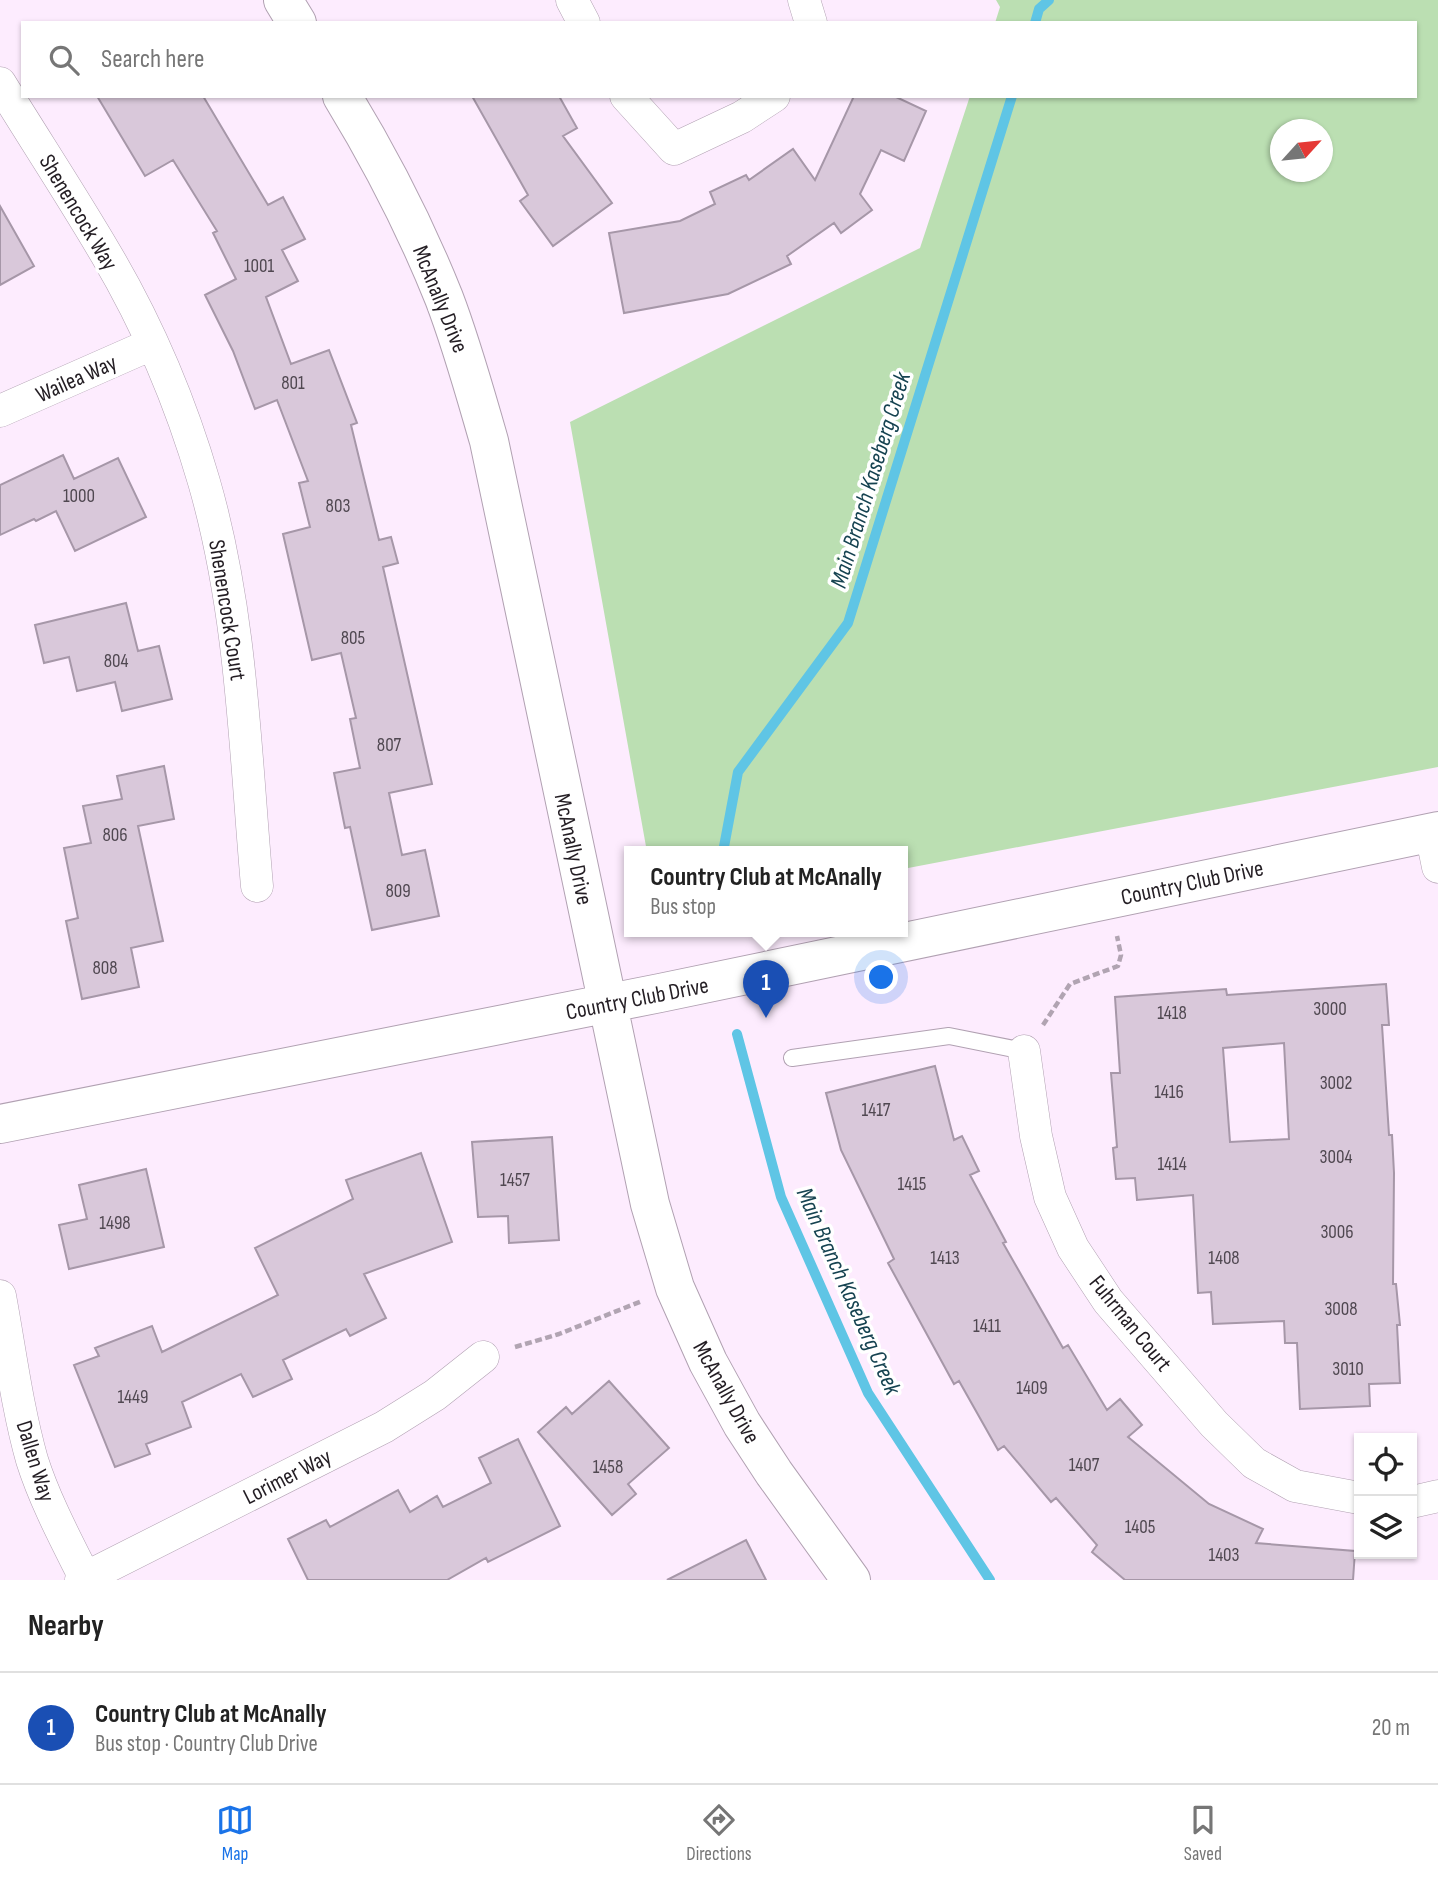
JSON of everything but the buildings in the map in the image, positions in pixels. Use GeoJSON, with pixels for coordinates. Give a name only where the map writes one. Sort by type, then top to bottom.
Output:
{"type":"FeatureCollection","features":[{"type":"Feature","properties":{"kind":"street"},"geometry":{"type":"LineString","coordinates":[[283,0],[296,21]]}},
{"type":"Feature","properties":{"kind":"street"},"geometry":{"type":"LineString","coordinates":[[572,0],[583,21]]}},
{"type":"Feature","properties":{"kind":"street"},"geometry":{"type":"LineString","coordinates":[[804,0],[810,21]]}},
{"type":"Feature","properties":{"kind":"street","name":"Shenencock Way"},"geometry":{"type":"LineString","coordinates":[[0,83],[107,255],[152,345]]}},
{"type":"Feature","properties":{"kind":"street","name":"McAnally Drive"},"geometry":{"type":"LineString","coordinates":[[343,98],[401,204],[443,296],[468,367],[492,455],[650,1204],[675,1288],[708,1362],[742,1424],[851,1580]]}},
{"type":"Feature","properties":{"kind":"street"},"geometry":{"type":"LineString","coordinates":[[628,98],[674,149],[742,117],[771,98]]}},
{"type":"Feature","properties":{"kind":"street","name":"Wailea Way"},"geometry":{"type":"LineString","coordinates":[[0,411],[152,345]]}},
{"type":"Feature","properties":{"kind":"street","name":"Shenencock Court"},"geometry":{"type":"LineString","coordinates":[[152,345],[174,396],[204,482],[225,568],[236,637],[257,886]]}},
{"type":"Feature","properties":{"kind":"street","name":"Country Club Drive"},"geometry":{"type":"LineString","coordinates":[[0,1124],[607,1004],[1110,899],[1436,843]]}},
{"type":"Feature","properties":{"kind":"street","name":"Fuhrman Court"},"geometry":{"type":"LineString","coordinates":[[1024,1051],[1036,1136],[1050,1197],[1073,1248],[1108,1300],[1214,1424],[1254,1463],[1295,1486],[1354,1498]]}},
{"type":"Feature","properties":{"kind":"street","name":"Dallen Way"},"geometry":{"type":"LineString","coordinates":[[0,1296],[33,1460],[53,1514],[83,1579]]}},
{"type":"Feature","properties":{"kind":"street","name":"Lorimer Way"},"geometry":{"type":"LineString","coordinates":[[83,1579],[384,1427],[435,1395],[483,1357]]}},
{"type":"Feature","properties":{"kind":"street"},"geometry":{"type":"LineString","coordinates":[[1417,1501],[1438,1496]]}},
{"type":"Feature","properties":{"kind":"lane"},"geometry":{"type":"LineString","coordinates":[[792,1058],[949,1037],[1024,1051]]}},
{"type":"Feature","properties":{"kind":"path"},"geometry":{"type":"LineString","coordinates":[[1024,1051],[1070,984],[1118,966],[1121,955],[1110,899]]}},
{"type":"Feature","properties":{"kind":"path"},"geometry":{"type":"LineString","coordinates":[[483,1357],[559,1334],[675,1288]]}},
{"type":"Feature","properties":{"kind":"green space"},"geometry":{"type":"Polygon","coordinates":[[[996,0],[1438,0],[1438,767],[908,868],[908,846],[646,846],[570,422],[920,248],[969,98],[1417,98],[1417,21],[996,21],[1000,7],[996,0]]]}},
{"type":"Feature","properties":{"kind":"waterway","name":"Main Branch Kaseberg Creek"},"geometry":{"type":"LineString","coordinates":[[1036,21],[1039,9],[1049,0]]}},
{"type":"Feature","properties":{"kind":"waterway","name":"Main Branch Kaseberg Creek"},"geometry":{"type":"LineString","coordinates":[[724,846],[738,772],[848,623],[1011,98]]}},
{"type":"Feature","properties":{"kind":"waterway","name":"Main Branch Kaseberg Creek"},"geometry":{"type":"LineString","coordinates":[[737,1034],[781,1197],[868,1393],[990,1580]]}},
{"type":"Feature","properties":{"kind":"place","name":"Country Club at McAnally"},"geometry":{"type":"Point","coordinates":[766,1018]}}]}
